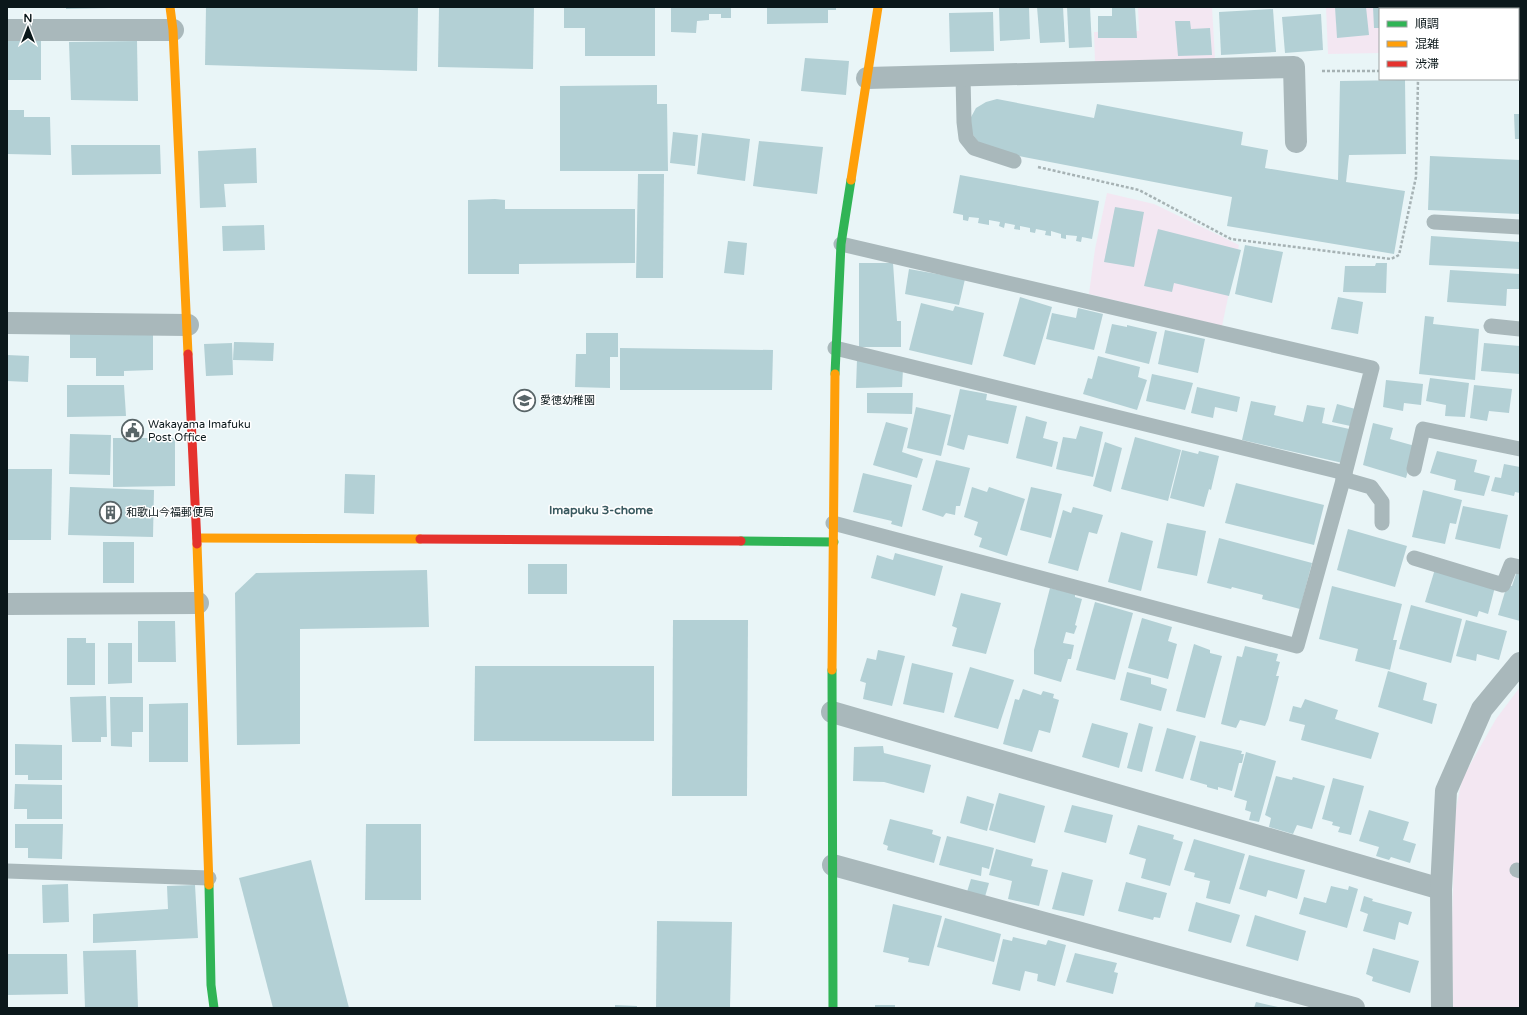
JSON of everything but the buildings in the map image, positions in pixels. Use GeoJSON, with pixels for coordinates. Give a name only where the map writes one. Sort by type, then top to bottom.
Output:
{"type":"FeatureCollection","features":[{"type":"Feature","properties":{"kind":"street"},"geometry":{"type":"LineString","coordinates":[[170,7],[173,30],[188,325],[209,878],[211,985],[214,1008]]}},
{"type":"Feature","properties":{"kind":"street"},"geometry":{"type":"LineString","coordinates":[[833,1008],[832,712],[835,348],[841,244],[878,7]]}},
{"type":"Feature","properties":{"kind":"street"},"geometry":{"type":"LineString","coordinates":[[7,30],[173,30]]}},
{"type":"Feature","properties":{"kind":"street"},"geometry":{"type":"LineString","coordinates":[[867,78],[1294,67],[1296,142]]}},
{"type":"Feature","properties":{"kind":"street"},"geometry":{"type":"LineString","coordinates":[[7,323],[188,325]]}},
{"type":"Feature","properties":{"kind":"street"},"geometry":{"type":"LineString","coordinates":[[197,538],[834,542]]}},
{"type":"Feature","properties":{"kind":"street"},"geometry":{"type":"LineString","coordinates":[[7,604],[198,603]]}},
{"type":"Feature","properties":{"kind":"street"},"geometry":{"type":"LineString","coordinates":[[1442,1008],[1441,889],[1446,791],[1482,709],[1520,663]]}},
{"type":"Feature","properties":{"kind":"street"},"geometry":{"type":"LineString","coordinates":[[832,712],[1441,889]]}},
{"type":"Feature","properties":{"kind":"street"},"geometry":{"type":"LineString","coordinates":[[833,865],[1354,1008]]}},
{"type":"Feature","properties":{"kind":"lane"},"geometry":{"type":"LineString","coordinates":[[963,76],[964,122],[966,138],[974,148],[1014,161]]}},
{"type":"Feature","properties":{"kind":"lane"},"geometry":{"type":"LineString","coordinates":[[1434,222],[1520,227]]}},
{"type":"Feature","properties":{"kind":"lane"},"geometry":{"type":"LineString","coordinates":[[833,523],[1296,646],[1344,476],[1372,368],[841,244]]}},
{"type":"Feature","properties":{"kind":"lane"},"geometry":{"type":"LineString","coordinates":[[1491,326],[1520,329]]}},
{"type":"Feature","properties":{"kind":"lane"},"geometry":{"type":"LineString","coordinates":[[835,348],[1344,476],[1371,488],[1382,502],[1382,523]]}},
{"type":"Feature","properties":{"kind":"lane"},"geometry":{"type":"LineString","coordinates":[[1414,469],[1423,429],[1520,449]]}},
{"type":"Feature","properties":{"kind":"lane"},"geometry":{"type":"LineString","coordinates":[[1414,558],[1503,585],[1511,565],[1520,568]]}},
{"type":"Feature","properties":{"kind":"lane"},"geometry":{"type":"LineString","coordinates":[[7,871],[209,878]]}},
{"type":"Feature","properties":{"kind":"path"},"geometry":{"type":"LineString","coordinates":[[1294,71],[1379,71]]}},
{"type":"Feature","properties":{"kind":"path"},"geometry":{"type":"LineString","coordinates":[[1014,161],[1139,190],[1231,238],[1391,259],[1399,255],[1416,177],[1418,80]]}},
{"type":"Feature","properties":{"kind":"shaded area"},"geometry":{"type":"Polygon","coordinates":[[[1212,7],[1215,59],[1095,63],[1094,32],[1139,31],[1138,8],[1212,7]]]}},
{"type":"Feature","properties":{"kind":"shaded area"},"geometry":{"type":"Polygon","coordinates":[[[1326,7],[1415,7],[1379,8],[1379,53],[1328,54],[1326,7]]]}},
{"type":"Feature","properties":{"kind":"shaded area"},"geometry":{"type":"Polygon","coordinates":[[[1107,193],[1154,204],[1239,245],[1222,326],[1089,294],[1095,249],[1107,193]]]}},
{"type":"Feature","properties":{"kind":"shaded area"},"geometry":{"type":"Polygon","coordinates":[[[1520,687],[1520,1008],[1453,1008],[1452,929],[1455,814],[1462,779],[1496,719],[1520,687]]]}},
{"type":"Feature","properties":{"kind":"traffic: fast"},"geometry":{"type":"LineString","coordinates":[[835,374],[841,244],[851,180]]}},
{"type":"Feature","properties":{"kind":"traffic: fast"},"geometry":{"type":"LineString","coordinates":[[741,541],[834,542]]}},
{"type":"Feature","properties":{"kind":"traffic: fast"},"geometry":{"type":"LineString","coordinates":[[832,670],[833,1008]]}},
{"type":"Feature","properties":{"kind":"traffic: fast"},"geometry":{"type":"LineString","coordinates":[[209,885],[211,985],[214,1008]]}},
{"type":"Feature","properties":{"kind":"traffic: slow"},"geometry":{"type":"LineString","coordinates":[[170,7],[173,30],[188,354]]}},
{"type":"Feature","properties":{"kind":"traffic: slow"},"geometry":{"type":"LineString","coordinates":[[851,180],[878,7]]}},
{"type":"Feature","properties":{"kind":"traffic: slow"},"geometry":{"type":"LineString","coordinates":[[832,670],[835,374]]}},
{"type":"Feature","properties":{"kind":"traffic: slow"},"geometry":{"type":"LineString","coordinates":[[197,538],[420,539]]}},
{"type":"Feature","properties":{"kind":"traffic: slow"},"geometry":{"type":"LineString","coordinates":[[197,544],[209,885]]}},
{"type":"Feature","properties":{"kind":"traffic: jam"},"geometry":{"type":"LineString","coordinates":[[188,354],[197,544]]}},
{"type":"Feature","properties":{"kind":"traffic: jam"},"geometry":{"type":"LineString","coordinates":[[420,539],[741,541]]}},
{"type":"Feature","properties":{"kind":"place","name":"愛徳幼稚園"},"geometry":{"type":"Point","coordinates":[525,400]}},
{"type":"Feature","properties":{"kind":"place","name":"Wakayama Imafuku Post Office"},"geometry":{"type":"Point","coordinates":[133,430]}},
{"type":"Feature","properties":{"kind":"place","name":"和歌山今福郵便局"},"geometry":{"type":"Point","coordinates":[111,512]}},
{"type":"Feature","properties":{"kind":"district","name":"Imapuku 3-chome"},"geometry":{"type":"Point","coordinates":[601,510]}}]}
